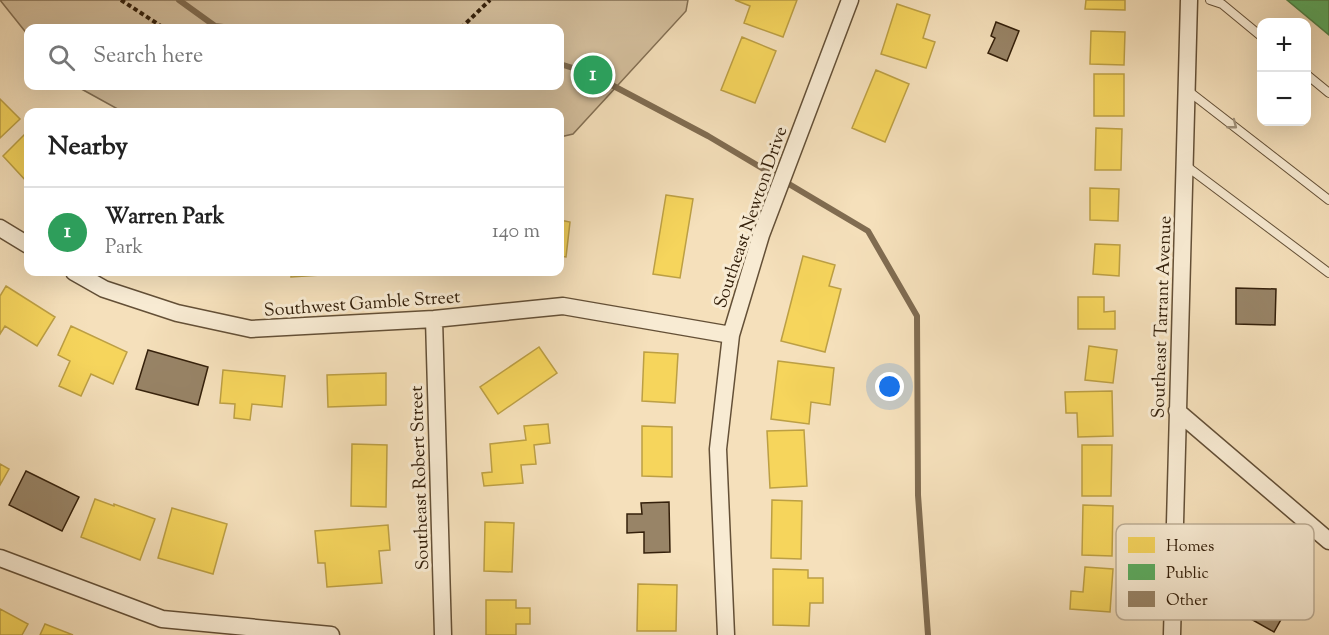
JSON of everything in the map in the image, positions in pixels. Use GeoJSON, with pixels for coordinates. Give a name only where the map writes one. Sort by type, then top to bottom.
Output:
{"type":"FeatureCollection","features":[{"type":"Feature","properties":{"kind":"street","name":"Southeast Newton Drive"},"geometry":{"type":"LineString","coordinates":[[726,635],[718,449],[731,335],[760,236],[850,0]]}},
{"type":"Feature","properties":{"kind":"street","name":"Southeast Tarrant Avenue"},"geometry":{"type":"LineString","coordinates":[[1175,524],[1189,0]]}},
{"type":"Feature","properties":{"kind":"street"},"geometry":{"type":"LineString","coordinates":[[0,228],[24,243]]}},
{"type":"Feature","properties":{"kind":"street","name":"Southwest Gamble Street"},"geometry":{"type":"LineString","coordinates":[[81,276],[104,289],[177,313],[251,329],[434,319],[564,306],[731,335]]}},
{"type":"Feature","properties":{"kind":"street","name":"Southeast Robert Street"},"geometry":{"type":"LineString","coordinates":[[434,319],[443,635]]}},
{"type":"Feature","properties":{"kind":"street"},"geometry":{"type":"LineString","coordinates":[[1177,411],[1309,524]]}},
{"type":"Feature","properties":{"kind":"street"},"geometry":{"type":"LineString","coordinates":[[1314,528],[1329,541]]}},
{"type":"Feature","properties":{"kind":"street"},"geometry":{"type":"LineString","coordinates":[[0,558],[162,619],[331,635]]}},
{"type":"Feature","properties":{"kind":"street","name":"Southeast Tarrant Avenue"},"geometry":{"type":"LineString","coordinates":[[1173,620],[1173,635]]}},
{"type":"Feature","properties":{"kind":"lane"},"geometry":{"type":"LineString","coordinates":[[1210,0],[1222,4],[1257,33]]}},
{"type":"Feature","properties":{"kind":"lane"},"geometry":{"type":"LineString","coordinates":[[1311,78],[1329,93]]}},
{"type":"Feature","properties":{"kind":"lane"},"geometry":{"type":"LineString","coordinates":[[1187,89],[1329,200]]}},
{"type":"Feature","properties":{"kind":"lane"},"geometry":{"type":"LineString","coordinates":[[1185,165],[1329,273]]}},
{"type":"Feature","properties":{"kind":"path"},"geometry":{"type":"LineString","coordinates":[[121,0],[158,24]]}},
{"type":"Feature","properties":{"kind":"path"},"geometry":{"type":"LineString","coordinates":[[465,24],[490,0]]}},
{"type":"Feature","properties":{"kind":"shaded area"},"geometry":{"type":"Polygon","coordinates":[[[0,0],[688,0],[686,11],[573,134],[564,136],[564,108],[116,108],[83,90],[564,90],[564,24],[24,24],[24,30],[0,0]]]}},
{"type":"Feature","properties":{"kind":"building: Homes"},"geometry":{"type":"Polygon","coordinates":[[[735,0],[797,0],[783,37],[744,23],[750,6],[735,0]]]}},
{"type":"Feature","properties":{"kind":"building: Homes"},"geometry":{"type":"Polygon","coordinates":[[[1086,0],[1125,0],[1125,10],[1085,9],[1086,0]]]}},
{"type":"Feature","properties":{"kind":"building: Homes"},"geometry":{"type":"Polygon","coordinates":[[[897,4],[930,15],[923,38],[935,42],[926,68],[881,54],[897,4]]]}},
{"type":"Feature","properties":{"kind":"building: Homes"},"geometry":{"type":"Polygon","coordinates":[[[1091,31],[1125,32],[1124,65],[1090,64],[1091,31]]]}},
{"type":"Feature","properties":{"kind":"building: Homes"},"geometry":{"type":"Polygon","coordinates":[[[742,37],[776,51],[755,103],[721,90],[742,37]]]}},
{"type":"Feature","properties":{"kind":"building: Homes"},"geometry":{"type":"Polygon","coordinates":[[[876,70],[909,84],[885,142],[852,128],[876,70]]]}},
{"type":"Feature","properties":{"kind":"building: Homes"},"geometry":{"type":"Polygon","coordinates":[[[1094,74],[1124,74],[1124,116],[1094,116],[1094,74]]]}},
{"type":"Feature","properties":{"kind":"building: Homes"},"geometry":{"type":"Polygon","coordinates":[[[0,99],[20,119],[0,138],[0,99]]]}},
{"type":"Feature","properties":{"kind":"building: Homes"},"geometry":{"type":"Polygon","coordinates":[[[1096,128],[1122,129],[1121,170],[1095,170],[1096,128]]]}},
{"type":"Feature","properties":{"kind":"building: Homes"},"geometry":{"type":"Polygon","coordinates":[[[24,135],[24,179],[3,156],[24,135]]]}},
{"type":"Feature","properties":{"kind":"building: Homes"},"geometry":{"type":"Polygon","coordinates":[[[1090,188],[1119,189],[1118,221],[1090,220],[1090,188]]]}},
{"type":"Feature","properties":{"kind":"building: Homes"},"geometry":{"type":"Polygon","coordinates":[[[666,195],[693,199],[680,278],[653,274],[666,195]]]}},
{"type":"Feature","properties":{"kind":"building: Homes"},"geometry":{"type":"Polygon","coordinates":[[[564,221],[570,222],[566,257],[564,257],[564,221]]]}},
{"type":"Feature","properties":{"kind":"building: Homes"},"geometry":{"type":"Polygon","coordinates":[[[1095,244],[1120,245],[1119,276],[1093,274],[1095,244]]]}},
{"type":"Feature","properties":{"kind":"building: Homes"},"geometry":{"type":"Polygon","coordinates":[[[803,256],[835,265],[829,286],[841,289],[825,352],[781,341],[803,256]]]}},
{"type":"Feature","properties":{"kind":"building: Homes"},"geometry":{"type":"Polygon","coordinates":[[[6,286],[55,317],[37,346],[5,326],[0,334],[0,296],[6,286]]]}},
{"type":"Feature","properties":{"kind":"building: Homes"},"geometry":{"type":"Polygon","coordinates":[[[1078,297],[1104,297],[1104,312],[1115,311],[1115,329],[1078,329],[1078,297]]]}},
{"type":"Feature","properties":{"kind":"building: Homes"},"geometry":{"type":"Polygon","coordinates":[[[71,326],[127,352],[113,384],[91,374],[81,396],[59,386],[70,361],[58,355],[71,326]]]}},
{"type":"Feature","properties":{"kind":"building: Homes"},"geometry":{"type":"Polygon","coordinates":[[[1089,346],[1117,350],[1113,383],[1085,380],[1089,346]]]}},
{"type":"Feature","properties":{"kind":"building: Homes"},"geometry":{"type":"Polygon","coordinates":[[[539,347],[557,373],[498,414],[480,387],[539,347]]]}},
{"type":"Feature","properties":{"kind":"building: Homes"},"geometry":{"type":"Polygon","coordinates":[[[644,352],[678,354],[675,403],[642,401],[644,352]]]}},
{"type":"Feature","properties":{"kind":"building: Homes"},"geometry":{"type":"Polygon","coordinates":[[[778,361],[834,368],[830,405],[811,402],[809,424],[771,419],[778,361]]]}},
{"type":"Feature","properties":{"kind":"building: Homes"},"geometry":{"type":"Polygon","coordinates":[[[223,370],[285,376],[282,407],[252,404],[250,420],[234,418],[235,404],[220,403],[223,370]]]}},
{"type":"Feature","properties":{"kind":"building: Homes"},"geometry":{"type":"Polygon","coordinates":[[[386,373],[386,405],[328,407],[327,375],[386,373]]]}},
{"type":"Feature","properties":{"kind":"building: Homes"},"geometry":{"type":"Polygon","coordinates":[[[1112,391],[1113,436],[1078,437],[1077,413],[1066,413],[1065,392],[1112,391]]]}},
{"type":"Feature","properties":{"kind":"building: Homes"},"geometry":{"type":"Polygon","coordinates":[[[548,424],[550,443],[534,445],[536,464],[521,465],[523,483],[484,486],[482,473],[492,472],[490,444],[526,440],[524,426],[548,424]]]}},
{"type":"Feature","properties":{"kind":"building: Homes"},"geometry":{"type":"Polygon","coordinates":[[[642,426],[672,427],[672,477],[642,476],[642,426]]]}},
{"type":"Feature","properties":{"kind":"building: Homes"},"geometry":{"type":"Polygon","coordinates":[[[804,430],[807,486],[770,488],[767,431],[804,430]]]}},
{"type":"Feature","properties":{"kind":"building: Homes"},"geometry":{"type":"Polygon","coordinates":[[[352,444],[387,445],[386,507],[351,506],[352,444]]]}},
{"type":"Feature","properties":{"kind":"building: Homes"},"geometry":{"type":"Polygon","coordinates":[[[1082,445],[1112,445],[1111,496],[1082,496],[1082,445]]]}},
{"type":"Feature","properties":{"kind":"building: Homes"},"geometry":{"type":"Polygon","coordinates":[[[0,464],[9,469],[0,485],[0,464]]]}},
{"type":"Feature","properties":{"kind":"building: Homes"},"geometry":{"type":"Polygon","coordinates":[[[95,499],[155,519],[140,560],[81,537],[95,499]]]}},
{"type":"Feature","properties":{"kind":"building: Homes"},"geometry":{"type":"Polygon","coordinates":[[[772,500],[802,501],[801,559],[771,558],[772,500]]]}},
{"type":"Feature","properties":{"kind":"building: Homes"},"geometry":{"type":"Polygon","coordinates":[[[1083,505],[1113,506],[1112,556],[1082,555],[1083,505]]]}},
{"type":"Feature","properties":{"kind":"building: Homes"},"geometry":{"type":"Polygon","coordinates":[[[172,508],[227,524],[213,574],[158,558],[172,508]]]}},
{"type":"Feature","properties":{"kind":"building: Homes"},"geometry":{"type":"Polygon","coordinates":[[[485,522],[514,523],[512,572],[484,571],[485,522]]]}},
{"type":"Feature","properties":{"kind":"building: Homes"},"geometry":{"type":"Polygon","coordinates":[[[388,525],[390,550],[379,551],[382,583],[327,587],[325,563],[318,563],[315,531],[388,525]]]}},
{"type":"Feature","properties":{"kind":"building: Homes"},"geometry":{"type":"Polygon","coordinates":[[[1085,567],[1113,569],[1110,612],[1070,609],[1071,591],[1083,592],[1085,567]]]}},
{"type":"Feature","properties":{"kind":"building: Homes"},"geometry":{"type":"Polygon","coordinates":[[[773,569],[808,570],[808,578],[823,578],[823,603],[810,603],[809,626],[773,625],[773,569]]]}},
{"type":"Feature","properties":{"kind":"building: Homes"},"geometry":{"type":"Polygon","coordinates":[[[638,584],[677,585],[676,631],[637,631],[638,584]]]}},
{"type":"Feature","properties":{"kind":"building: Homes"},"geometry":{"type":"Polygon","coordinates":[[[486,600],[516,600],[516,608],[530,608],[530,624],[516,624],[516,635],[486,635],[486,600]]]}},
{"type":"Feature","properties":{"kind":"building: Homes"},"geometry":{"type":"Polygon","coordinates":[[[0,609],[28,624],[22,635],[0,635],[0,609]]]}},
{"type":"Feature","properties":{"kind":"building: Homes"},"geometry":{"type":"Polygon","coordinates":[[[45,624],[73,635],[40,635],[45,624]]]}},
{"type":"Feature","properties":{"kind":"building: Public"},"geometry":{"type":"Polygon","coordinates":[[[1287,0],[1329,0],[1329,35],[1287,0]]]}},
{"type":"Feature","properties":{"kind":"building: Other"},"geometry":{"type":"Polygon","coordinates":[[[996,22],[1019,31],[1007,61],[988,53],[995,38],[991,36],[996,22]]]}},
{"type":"Feature","properties":{"kind":"building: Other"},"geometry":{"type":"Polygon","coordinates":[[[1236,288],[1276,289],[1275,325],[1236,324],[1236,288]]]}},
{"type":"Feature","properties":{"kind":"building: Other"},"geometry":{"type":"Polygon","coordinates":[[[148,350],[208,367],[198,405],[136,389],[148,350]]]}},
{"type":"Feature","properties":{"kind":"building: Other"},"geometry":{"type":"Polygon","coordinates":[[[26,471],[79,497],[62,531],[9,505],[26,471]]]}},
{"type":"Feature","properties":{"kind":"building: Other"},"geometry":{"type":"Polygon","coordinates":[[[669,502],[670,552],[644,553],[644,532],[627,533],[627,514],[642,514],[641,503],[669,502]]]}},
{"type":"Feature","properties":{"kind":"building: Other"},"geometry":{"type":"Polygon","coordinates":[[[1253,620],[1281,620],[1274,632],[1253,620]]]}},
{"type":"Feature","properties":{"kind":"waterway"},"geometry":{"type":"LineString","coordinates":[[179,0],[212,24]]}},
{"type":"Feature","properties":{"kind":"waterway"},"geometry":{"type":"LineString","coordinates":[[564,65],[589,73],[708,136],[868,231],[917,316],[918,495],[928,635]]}},
{"type":"Feature","properties":{"kind":"place","name":"Warren Park"},"geometry":{"type":"Point","coordinates":[593,75]}}]}
